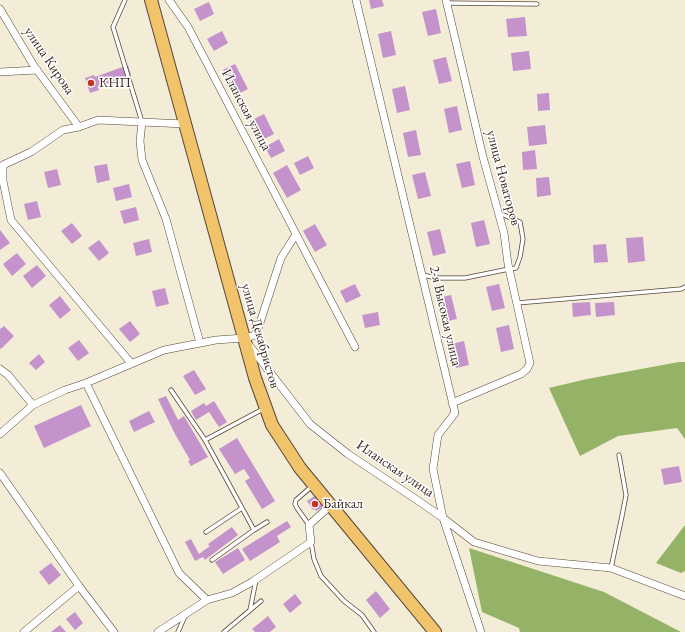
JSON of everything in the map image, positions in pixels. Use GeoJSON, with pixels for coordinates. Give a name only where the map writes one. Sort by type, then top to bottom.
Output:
{"type":"FeatureCollection","features":[{"type":"Feature","properties":{"kind":"main road","name":"улица Декабристов"},"geometry":{"type":"LineString","coordinates":[[151,0],[255,378],[272,425],[300,468],[435,632]]}},
{"type":"Feature","properties":{"kind":"street","name":"Иланская улица"},"geometry":{"type":"LineString","coordinates":[[169,0],[188,27],[355,347]]}},
{"type":"Feature","properties":{"kind":"street","name":"2-я Высокая улица"},"geometry":{"type":"LineString","coordinates":[[356,0],[454,413],[438,435],[433,469],[443,518],[481,632]]}},
{"type":"Feature","properties":{"kind":"street","name":"улица Новаторов"},"geometry":{"type":"LineString","coordinates":[[446,1],[483,157],[504,234],[509,269],[530,363],[527,369],[521,374],[452,403]]}},
{"type":"Feature","properties":{"kind":"street","name":"улица Кирова"},"geometry":{"type":"LineString","coordinates":[[0,9],[37,70],[79,127]]}},
{"type":"Feature","properties":{"kind":"street"},"geometry":{"type":"LineString","coordinates":[[0,72],[37,70]]}},
{"type":"Feature","properties":{"kind":"street"},"geometry":{"type":"LineString","coordinates":[[130,363],[11,220],[3,181],[2,166],[31,152],[63,130],[79,127],[98,120],[185,124]]}},
{"type":"Feature","properties":{"kind":"street"},"geometry":{"type":"LineString","coordinates":[[142,122],[140,141],[142,160],[166,219],[200,343]]}},
{"type":"Feature","properties":{"kind":"street"},"geometry":{"type":"LineString","coordinates":[[0,434],[33,405],[130,363],[164,350],[216,340],[244,338],[256,335],[281,258],[296,234]]}},
{"type":"Feature","properties":{"kind":"street","name":"Иланская улица"},"geometry":{"type":"LineString","coordinates":[[244,338],[310,424],[348,454],[443,518],[474,542],[538,560],[611,568],[685,596]]}},
{"type":"Feature","properties":{"kind":"street"},"geometry":{"type":"LineString","coordinates":[[0,369],[8,375],[33,405]]}},
{"type":"Feature","properties":{"kind":"street"},"geometry":{"type":"LineString","coordinates":[[86,383],[179,573],[208,600]]}},
{"type":"Feature","properties":{"kind":"street"},"geometry":{"type":"LineString","coordinates":[[0,473],[79,586],[114,632]]}},
{"type":"Feature","properties":{"kind":"street"},"geometry":{"type":"LineString","coordinates":[[158,632],[208,600],[232,593],[256,579],[311,542],[309,526],[331,506]]}},
{"type":"Feature","properties":{"kind":"street"},"geometry":{"type":"LineString","coordinates":[[24,632],[79,586]]}},
{"type":"Feature","properties":{"kind":"lane"},"geometry":{"type":"LineString","coordinates":[[125,0],[113,27],[142,122]]}},
{"type":"Feature","properties":{"kind":"lane"},"geometry":{"type":"LineString","coordinates":[[446,1],[537,4]]}},
{"type":"Feature","properties":{"kind":"lane"},"geometry":{"type":"LineString","coordinates":[[422,275],[437,278],[465,278],[516,268],[520,257],[523,238],[520,222],[499,213]]}},
{"type":"Feature","properties":{"kind":"lane"},"geometry":{"type":"LineString","coordinates":[[517,303],[681,289],[685,287]]}},
{"type":"Feature","properties":{"kind":"lane"},"geometry":{"type":"LineString","coordinates":[[172,390],[205,440],[254,530]]}},
{"type":"Feature","properties":{"kind":"lane"},"geometry":{"type":"LineString","coordinates":[[205,440],[266,408]]}},
{"type":"Feature","properties":{"kind":"lane"},"geometry":{"type":"LineString","coordinates":[[611,568],[626,495],[619,455]]}},
{"type":"Feature","properties":{"kind":"lane"},"geometry":{"type":"LineString","coordinates":[[309,526],[297,508],[296,500],[314,485]]}},
{"type":"Feature","properties":{"kind":"lane"},"geometry":{"type":"LineString","coordinates":[[206,532],[242,508]]}},
{"type":"Feature","properties":{"kind":"lane"},"geometry":{"type":"LineString","coordinates":[[212,560],[267,522]]}},
{"type":"Feature","properties":{"kind":"lane"},"geometry":{"type":"LineString","coordinates":[[311,542],[314,559],[320,576],[344,601],[362,615],[374,632]]}},
{"type":"Feature","properties":{"kind":"lane"},"geometry":{"type":"LineString","coordinates":[[250,610],[256,579]]}},
{"type":"Feature","properties":{"kind":"lane"},"geometry":{"type":"LineString","coordinates":[[224,632],[261,602]]}},
{"type":"Feature","properties":{"kind":"lane"},"geometry":{"type":"LineString","coordinates":[[178,632],[186,614]]}},
{"type":"Feature","properties":{"kind":"green space"},"geometry":{"type":"Polygon","coordinates":[[[685,362],[685,439],[677,428],[618,436],[580,456],[549,388],[587,379],[685,362]]]}},
{"type":"Feature","properties":{"kind":"green space"},"geometry":{"type":"Polygon","coordinates":[[[685,525],[685,571],[681,573],[656,563],[685,525]]]}},
{"type":"Feature","properties":{"kind":"green space"},"geometry":{"type":"Polygon","coordinates":[[[469,548],[604,592],[681,632],[520,632],[519,628],[482,612],[469,548]]]}},
{"type":"Feature","properties":{"kind":"building"},"geometry":{"type":"Polygon","coordinates":[[[369,0],[382,0],[384,6],[371,9],[369,0]]]}},
{"type":"Feature","properties":{"kind":"building"},"geometry":{"type":"Polygon","coordinates":[[[209,2],[214,14],[200,21],[194,9],[209,2]]]}},
{"type":"Feature","properties":{"kind":"building"},"geometry":{"type":"Polygon","coordinates":[[[436,9],[441,33],[428,36],[422,12],[436,9]]]}},
{"type":"Feature","properties":{"kind":"building"},"geometry":{"type":"Polygon","coordinates":[[[525,17],[527,36],[508,37],[506,19],[525,17]]]}},
{"type":"Feature","properties":{"kind":"building"},"geometry":{"type":"Polygon","coordinates":[[[222,31],[228,43],[214,51],[207,39],[222,31]]]}},
{"type":"Feature","properties":{"kind":"building"},"geometry":{"type":"Polygon","coordinates":[[[391,31],[396,55],[383,58],[378,34],[391,31]]]}},
{"type":"Feature","properties":{"kind":"building"},"geometry":{"type":"Polygon","coordinates":[[[529,51],[531,69],[513,71],[511,53],[529,51]]]}},
{"type":"Feature","properties":{"kind":"building"},"geometry":{"type":"Polygon","coordinates":[[[446,57],[452,81],[439,84],[433,60],[446,57]]]}},
{"type":"Feature","properties":{"kind":"building"},"geometry":{"type":"Polygon","coordinates":[[[235,64],[248,89],[236,95],[223,70],[235,64]]]}},
{"type":"Feature","properties":{"kind":"building"},"geometry":{"type":"Polygon","coordinates":[[[128,65],[131,75],[98,87],[99,90],[90,93],[85,78],[94,75],[95,77],[128,65]]]}},
{"type":"Feature","properties":{"kind":"building"},"geometry":{"type":"Polygon","coordinates":[[[405,86],[410,110],[397,113],[392,89],[405,86]]]}},
{"type":"Feature","properties":{"kind":"building"},"geometry":{"type":"Polygon","coordinates":[[[549,93],[550,110],[538,111],[537,94],[549,93]]]}},
{"type":"Feature","properties":{"kind":"building"},"geometry":{"type":"Polygon","coordinates":[[[457,106],[462,130],[449,133],[444,109],[457,106]]]}},
{"type":"Feature","properties":{"kind":"building"},"geometry":{"type":"Polygon","coordinates":[[[264,114],[274,134],[260,141],[250,121],[264,114]]]}},
{"type":"Feature","properties":{"kind":"building"},"geometry":{"type":"Polygon","coordinates":[[[545,125],[547,144],[529,146],[527,127],[545,125]]]}},
{"type":"Feature","properties":{"kind":"building"},"geometry":{"type":"Polygon","coordinates":[[[416,130],[421,155],[408,157],[403,133],[416,130]]]}},
{"type":"Feature","properties":{"kind":"building"},"geometry":{"type":"Polygon","coordinates":[[[279,139],[285,151],[271,158],[265,147],[279,139]]]}},
{"type":"Feature","properties":{"kind":"building"},"geometry":{"type":"Polygon","coordinates":[[[535,150],[537,169],[523,170],[522,152],[535,150]]]}},
{"type":"Feature","properties":{"kind":"building"},"geometry":{"type":"Polygon","coordinates":[[[308,156],[314,168],[300,175],[294,163],[308,156]]]}},
{"type":"Feature","properties":{"kind":"building"},"geometry":{"type":"Polygon","coordinates":[[[470,161],[475,185],[462,188],[456,164],[470,161]]]}},
{"type":"Feature","properties":{"kind":"building"},"geometry":{"type":"Polygon","coordinates":[[[107,164],[110,180],[97,183],[94,166],[107,164]]]}},
{"type":"Feature","properties":{"kind":"building"},"geometry":{"type":"Polygon","coordinates":[[[287,165],[301,190],[287,198],[273,173],[287,165]]]}},
{"type":"Feature","properties":{"kind":"building"},"geometry":{"type":"Polygon","coordinates":[[[57,169],[61,185],[48,188],[44,172],[57,169]]]}},
{"type":"Feature","properties":{"kind":"building"},"geometry":{"type":"Polygon","coordinates":[[[425,172],[431,196],[418,199],[412,175],[425,172]]]}},
{"type":"Feature","properties":{"kind":"building"},"geometry":{"type":"Polygon","coordinates":[[[549,177],[551,195],[537,197],[536,178],[549,177]]]}},
{"type":"Feature","properties":{"kind":"building"},"geometry":{"type":"Polygon","coordinates":[[[129,184],[132,197],[116,201],[113,188],[129,184]]]}},
{"type":"Feature","properties":{"kind":"building"},"geometry":{"type":"Polygon","coordinates":[[[37,201],[41,217],[28,220],[24,204],[37,201]]]}},
{"type":"Feature","properties":{"kind":"building"},"geometry":{"type":"Polygon","coordinates":[[[136,207],[139,220],[124,224],[120,211],[136,207]]]}},
{"type":"Feature","properties":{"kind":"building"},"geometry":{"type":"Polygon","coordinates":[[[484,220],[490,244],[476,247],[471,223],[484,220]]]}},
{"type":"Feature","properties":{"kind":"building"},"geometry":{"type":"Polygon","coordinates":[[[72,223],[82,236],[72,244],[61,231],[72,223]]]}},
{"type":"Feature","properties":{"kind":"building"},"geometry":{"type":"Polygon","coordinates":[[[315,224],[327,245],[315,252],[303,231],[315,224]]]}},
{"type":"Feature","properties":{"kind":"building"},"geometry":{"type":"Polygon","coordinates":[[[440,229],[446,253],[433,256],[427,232],[440,229]]]}},
{"type":"Feature","properties":{"kind":"building"},"geometry":{"type":"Polygon","coordinates":[[[0,230],[10,243],[0,250],[0,230]]]}},
{"type":"Feature","properties":{"kind":"building"},"geometry":{"type":"Polygon","coordinates":[[[643,237],[645,261],[628,263],[626,238],[643,237]]]}},
{"type":"Feature","properties":{"kind":"building"},"geometry":{"type":"Polygon","coordinates":[[[149,239],[152,252],[136,256],[133,243],[149,239]]]}},
{"type":"Feature","properties":{"kind":"building"},"geometry":{"type":"Polygon","coordinates":[[[99,240],[109,253],[99,261],[88,248],[99,240]]]}},
{"type":"Feature","properties":{"kind":"building"},"geometry":{"type":"Polygon","coordinates":[[[606,244],[608,262],[594,263],[593,245],[606,244]]]}},
{"type":"Feature","properties":{"kind":"building"},"geometry":{"type":"Polygon","coordinates":[[[17,253],[26,264],[12,276],[3,264],[17,253]]]}},
{"type":"Feature","properties":{"kind":"building"},"geometry":{"type":"Polygon","coordinates":[[[37,265],[46,276],[32,288],[23,276],[37,265]]]}},
{"type":"Feature","properties":{"kind":"building"},"geometry":{"type":"Polygon","coordinates":[[[355,284],[361,296],[346,303],[340,291],[355,284]]]}},
{"type":"Feature","properties":{"kind":"building"},"geometry":{"type":"Polygon","coordinates":[[[499,284],[505,308],[492,311],[486,287],[499,284]]]}},
{"type":"Feature","properties":{"kind":"building"},"geometry":{"type":"Polygon","coordinates":[[[165,288],[169,304],[156,307],[152,291],[165,288]]]}},
{"type":"Feature","properties":{"kind":"building"},"geometry":{"type":"Polygon","coordinates":[[[451,295],[457,319],[444,322],[438,298],[451,295]]]}},
{"type":"Feature","properties":{"kind":"building"},"geometry":{"type":"Polygon","coordinates":[[[60,296],[71,310],[60,319],[49,305],[60,296]]]}},
{"type":"Feature","properties":{"kind":"building"},"geometry":{"type":"Polygon","coordinates":[[[590,302],[591,315],[573,317],[572,303],[590,302]]]}},
{"type":"Feature","properties":{"kind":"building"},"geometry":{"type":"Polygon","coordinates":[[[614,302],[615,315],[596,317],[595,303],[614,302]]]}},
{"type":"Feature","properties":{"kind":"building"},"geometry":{"type":"Polygon","coordinates":[[[378,312],[380,325],[365,328],[362,315],[378,312]]]}},
{"type":"Feature","properties":{"kind":"building"},"geometry":{"type":"Polygon","coordinates":[[[130,321],[140,334],[130,342],[119,329],[130,321]]]}},
{"type":"Feature","properties":{"kind":"building"},"geometry":{"type":"Polygon","coordinates":[[[509,325],[514,349],[501,352],[496,328],[509,325]]]}},
{"type":"Feature","properties":{"kind":"building"},"geometry":{"type":"Polygon","coordinates":[[[4,326],[14,336],[1,349],[0,329],[4,326]]]}},
{"type":"Feature","properties":{"kind":"building"},"geometry":{"type":"Polygon","coordinates":[[[79,340],[89,353],[78,361],[68,348],[79,340]]]}},
{"type":"Feature","properties":{"kind":"building"},"geometry":{"type":"Polygon","coordinates":[[[464,341],[469,365],[456,368],[451,344],[464,341]]]}},
{"type":"Feature","properties":{"kind":"building"},"geometry":{"type":"Polygon","coordinates":[[[39,354],[45,362],[36,370],[29,363],[39,354]]]}},
{"type":"Feature","properties":{"kind":"building"},"geometry":{"type":"Polygon","coordinates":[[[194,370],[206,389],[195,395],[183,376],[194,370]]]}},
{"type":"Feature","properties":{"kind":"building"},"geometry":{"type":"Polygon","coordinates":[[[166,396],[178,420],[184,416],[208,457],[191,466],[188,461],[190,460],[175,434],[158,399],[166,396]]]}},
{"type":"Feature","properties":{"kind":"building"},"geometry":{"type":"Polygon","coordinates":[[[214,401],[227,422],[219,427],[209,412],[196,420],[191,411],[204,403],[206,406],[214,401]]]}},
{"type":"Feature","properties":{"kind":"building"},"geometry":{"type":"Polygon","coordinates":[[[81,405],[91,426],[44,448],[34,426],[81,405]]]}},
{"type":"Feature","properties":{"kind":"building"},"geometry":{"type":"Polygon","coordinates":[[[149,411],[155,422],[134,432],[129,421],[149,411]]]}},
{"type":"Feature","properties":{"kind":"building"},"geometry":{"type":"Polygon","coordinates":[[[237,438],[275,501],[262,509],[245,481],[250,478],[244,469],[235,474],[219,449],[237,438]]]}},
{"type":"Feature","properties":{"kind":"building"},"geometry":{"type":"Polygon","coordinates":[[[679,466],[682,482],[664,485],[661,469],[679,466]]]}},
{"type":"Feature","properties":{"kind":"building","name":"Байкал"},"geometry":{"type":"Polygon","coordinates":[[[316,495],[324,506],[316,511],[314,509],[313,510],[307,501],[316,495]]]}},
{"type":"Feature","properties":{"kind":"building"},"geometry":{"type":"Polygon","coordinates":[[[287,521],[291,527],[277,536],[280,542],[250,561],[242,549],[287,521]]]}},
{"type":"Feature","properties":{"kind":"building"},"geometry":{"type":"Polygon","coordinates":[[[232,527],[238,535],[205,560],[203,557],[195,561],[185,542],[191,539],[199,554],[210,546],[208,544],[232,527]]]}},
{"type":"Feature","properties":{"kind":"building"},"geometry":{"type":"Polygon","coordinates":[[[238,548],[245,560],[223,574],[215,562],[238,548]]]}},
{"type":"Feature","properties":{"kind":"building"},"geometry":{"type":"Polygon","coordinates":[[[51,563],[61,575],[49,585],[39,572],[51,563]]]}},
{"type":"Feature","properties":{"kind":"building"},"geometry":{"type":"Polygon","coordinates":[[[376,591],[390,609],[380,618],[366,600],[376,591]]]}},
{"type":"Feature","properties":{"kind":"building"},"geometry":{"type":"Polygon","coordinates":[[[295,594],[302,603],[290,613],[283,604],[295,594]]]}},
{"type":"Feature","properties":{"kind":"building"},"geometry":{"type":"Polygon","coordinates":[[[75,612],[83,623],[75,630],[66,619],[75,612]]]}},
{"type":"Feature","properties":{"kind":"building"},"geometry":{"type":"Polygon","coordinates":[[[268,616],[276,627],[270,632],[255,632],[252,629],[268,616]]]}},
{"type":"Feature","properties":{"kind":"building"},"geometry":{"type":"Polygon","coordinates":[[[60,625],[66,632],[51,632],[60,625]]]}},
{"type":"Feature","properties":{"kind":"place","name":"КНП"},"geometry":{"type":"Point","coordinates":[91,83]}},
{"type":"Feature","properties":{"kind":"place","name":"Байкал"},"geometry":{"type":"Point","coordinates":[315,504]}}]}
